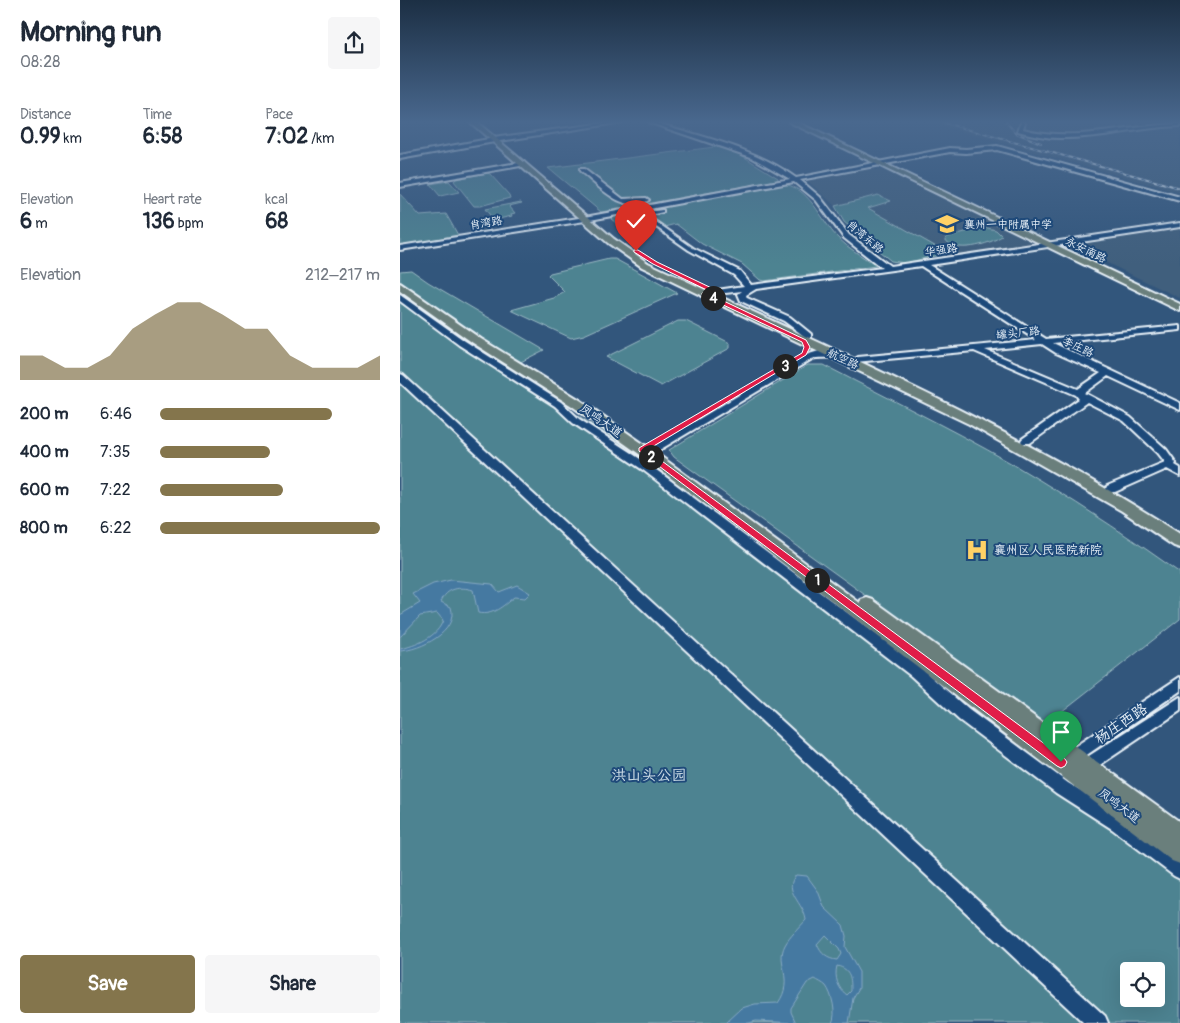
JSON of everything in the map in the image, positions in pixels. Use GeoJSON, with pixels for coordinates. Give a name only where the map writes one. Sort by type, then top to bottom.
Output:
{"type":"FeatureCollection","features":[{"type":"Feature","properties":{"kind":"main road","name":"航空路"},"geometry":{"type":"LineString","coordinates":[[530,170],[585,217],[655,263],[718,293],[833,354],[990,429],[1127,507],[1180,542]]}},
{"type":"Feature","properties":{"kind":"main road","name":"航空路"},"geometry":{"type":"LineString","coordinates":[[531,170],[611,241],[645,265],[704,294],[858,360],[1026,441],[1180,531]]}},
{"type":"Feature","properties":{"kind":"main road","name":"永安南路"},"geometry":{"type":"LineString","coordinates":[[900,170],[1180,302]]}},
{"type":"Feature","properties":{"kind":"main road","name":"永安南路"},"geometry":{"type":"LineString","coordinates":[[1055,244],[1180,308]]}},
{"type":"Feature","properties":{"kind":"main road","name":"凤鸣大道"},"geometry":{"type":"LineString","coordinates":[[400,280],[495,349],[514,366],[648,449],[1074,764],[1180,836]]}},
{"type":"Feature","properties":{"kind":"main road","name":"凤鸣大道"},"geometry":{"type":"LineString","coordinates":[[400,286],[495,349]]}},
{"type":"Feature","properties":{"kind":"main road","name":"凤鸣大道"},"geometry":{"type":"LineString","coordinates":[[1074,764],[1180,853]]}},
{"type":"Feature","properties":{"kind":"street"},"geometry":{"type":"LineString","coordinates":[[400,185],[490,170]]}},
{"type":"Feature","properties":{"kind":"street"},"geometry":{"type":"LineString","coordinates":[[582,170],[621,201],[632,202],[651,198]]}},
{"type":"Feature","properties":{"kind":"street","name":"肖湾东路"},"geometry":{"type":"LineString","coordinates":[[781,170],[797,178]]}},
{"type":"Feature","properties":{"kind":"street","name":"肖湾东路"},"geometry":{"type":"LineString","coordinates":[[784,170],[823,197],[846,230],[892,268]]}},
{"type":"Feature","properties":{"kind":"street","name":"肖湾路"},"geometry":{"type":"LineString","coordinates":[[400,248],[585,217],[842,170]]}},
{"type":"Feature","properties":{"kind":"street","name":"肖湾路"},"geometry":{"type":"LineString","coordinates":[[1075,170],[1180,199]]}},
{"type":"Feature","properties":{"kind":"street"},"geometry":{"type":"LineString","coordinates":[[689,192],[756,180]]}},
{"type":"Feature","properties":{"kind":"street"},"geometry":{"type":"LineString","coordinates":[[749,288],[737,273],[691,249],[645,217],[648,213],[780,186]]}},
{"type":"Feature","properties":{"kind":"street","name":"华强路"},"geometry":{"type":"LineString","coordinates":[[704,294],[922,264],[1180,225]]}},
{"type":"Feature","properties":{"kind":"street","name":"李庄路"},"geometry":{"type":"LineString","coordinates":[[922,264],[1059,351],[1108,372],[1180,407]]}},
{"type":"Feature","properties":{"kind":"street"},"geometry":{"type":"LineString","coordinates":[[648,449],[804,354],[807,347],[806,338],[786,320],[744,299],[742,296],[747,291],[764,286]]}},
{"type":"Feature","properties":{"kind":"street"},"geometry":{"type":"LineString","coordinates":[[400,296],[480,355],[514,366],[576,421],[647,468],[916,672],[964,715],[1062,788],[1118,823],[1180,870]]}},
{"type":"Feature","properties":{"kind":"street","name":"罐头厂路"},"geometry":{"type":"LineString","coordinates":[[858,360],[1180,328]]}},
{"type":"Feature","properties":{"kind":"street"},"geometry":{"type":"LineString","coordinates":[[974,348],[1080,394],[1126,419],[1169,458],[1171,463],[1111,489]]}},
{"type":"Feature","properties":{"kind":"street"},"geometry":{"type":"LineString","coordinates":[[648,449],[809,357],[818,354],[833,354]]}},
{"type":"Feature","properties":{"kind":"street"},"geometry":{"type":"LineString","coordinates":[[1080,394],[1108,372]]}},
{"type":"Feature","properties":{"kind":"street"},"geometry":{"type":"LineString","coordinates":[[400,377],[1098,1023]]}},
{"type":"Feature","properties":{"kind":"street"},"geometry":{"type":"LineString","coordinates":[[1026,441],[1084,400],[1080,394]]}},
{"type":"Feature","properties":{"kind":"street"},"geometry":{"type":"LineString","coordinates":[[1168,464],[1180,473]]}},
{"type":"Feature","properties":{"kind":"street","name":"杨庄西路"},"geometry":{"type":"LineString","coordinates":[[1074,764],[1180,683]]}},
{"type":"Feature","properties":{"kind":"street","name":"杨庄西路"},"geometry":{"type":"LineString","coordinates":[[1074,764],[1180,703]]}},
{"type":"Feature","properties":{"kind":"shaded area","name":"襄州一中附属中学"},"geometry":{"type":"Polygon","coordinates":[[[865,170],[892,171],[1032,240],[1032,244],[953,256],[868,208],[890,201],[878,195],[835,206],[808,181],[865,170]]]}},
{"type":"Feature","properties":{"kind":"shaded area"},"geometry":{"type":"Polygon","coordinates":[[[1097,170],[1180,170],[1180,193],[1097,170]]]}},
{"type":"Feature","properties":{"kind":"shaded area"},"geometry":{"type":"Polygon","coordinates":[[[1180,228],[1180,298],[1072,246],[1180,228]]]}},
{"type":"Feature","properties":{"kind":"shaded area"},"geometry":{"type":"Polygon","coordinates":[[[451,580],[492,584],[499,592],[517,585],[530,593],[525,598],[514,597],[498,610],[483,614],[478,613],[473,590],[454,589],[443,597],[441,602],[451,607],[452,616],[444,632],[418,647],[400,651],[400,649],[412,646],[431,636],[443,620],[437,613],[420,616],[400,637],[400,615],[420,603],[413,594],[433,584],[451,580]]]}},
{"type":"Feature","properties":{"kind":"shaded area"},"geometry":{"type":"Polygon","coordinates":[[[796,875],[807,876],[818,891],[824,907],[843,925],[846,936],[845,947],[859,972],[859,988],[853,998],[849,1023],[832,1023],[834,1009],[830,994],[826,986],[815,979],[807,983],[791,1008],[796,1023],[756,1021],[749,1023],[726,1023],[742,1008],[755,1004],[778,1003],[783,994],[785,979],[782,959],[785,945],[806,920],[792,892],[792,881],[796,875]],[[825,935],[817,944],[822,953],[827,957],[837,960],[841,954],[839,949],[825,935]],[[837,966],[837,982],[847,995],[851,991],[848,972],[842,967],[837,966]]]}},
{"type":"Feature","properties":{"kind":"green space"},"geometry":{"type":"Polygon","coordinates":[[[550,170],[765,170],[778,178],[778,180],[601,212],[550,170]]]}},
{"type":"Feature","properties":{"kind":"green space"},"geometry":{"type":"Polygon","coordinates":[[[487,173],[490,174],[510,198],[474,206],[454,181],[487,173]]]}},
{"type":"Feature","properties":{"kind":"green space"},"geometry":{"type":"Polygon","coordinates":[[[449,181],[459,192],[440,196],[430,184],[449,181]]]}},
{"type":"Feature","properties":{"kind":"green space"},"geometry":{"type":"Polygon","coordinates":[[[781,184],[799,190],[814,205],[838,238],[876,266],[764,281],[760,280],[742,264],[702,244],[676,224],[632,235],[611,219],[614,215],[781,184]]]}},
{"type":"Feature","properties":{"kind":"green space"},"geometry":{"type":"Polygon","coordinates":[[[400,194],[420,216],[446,214],[458,235],[400,246],[400,194]]]}},
{"type":"Feature","properties":{"kind":"green space"},"geometry":{"type":"Polygon","coordinates":[[[878,195],[891,201],[868,208],[947,253],[905,263],[891,261],[844,222],[835,206],[878,195]]]}},
{"type":"Feature","properties":{"kind":"green space"},"geometry":{"type":"Polygon","coordinates":[[[521,202],[509,206],[515,213],[511,214],[512,216],[494,220],[485,209],[521,202]]]}},
{"type":"Feature","properties":{"kind":"green space"},"geometry":{"type":"Polygon","coordinates":[[[983,227],[996,230],[1002,236],[981,245],[964,247],[950,244],[945,239],[947,237],[983,227]]]}},
{"type":"Feature","properties":{"kind":"green space"},"geometry":{"type":"Polygon","coordinates":[[[615,259],[677,293],[584,335],[571,338],[511,310],[554,298],[565,292],[548,275],[550,273],[615,259]]]}},
{"type":"Feature","properties":{"kind":"green space","name":"洪山头公园"},"geometry":{"type":"Polygon","coordinates":[[[411,270],[428,282],[544,350],[507,369],[637,454],[1041,764],[1180,874],[1180,1023],[400,1023],[400,271],[411,270]]]}},
{"type":"Feature","properties":{"kind":"green space"},"geometry":{"type":"Polygon","coordinates":[[[678,321],[686,321],[730,343],[730,348],[661,386],[606,357],[678,321]]]}},
{"type":"Feature","properties":{"kind":"green space","name":"襄州区人民医院新院"},"geometry":{"type":"Polygon","coordinates":[[[808,365],[824,365],[961,435],[1015,465],[1129,537],[1180,573],[1180,619],[1047,723],[1041,722],[674,457],[669,450],[808,365]]]}},
{"type":"Feature","properties":{"kind":"railway"},"geometry":{"type":"LineString","coordinates":[[1114,170],[1180,188]]}},
{"type":"Feature","properties":{"kind":"place","name":"襄州一中附属中学"},"geometry":{"type":"Point","coordinates":[947,224]}},
{"type":"Feature","properties":{"kind":"place","name":"襄州区人民医院新院"},"geometry":{"type":"Point","coordinates":[977,550]}},
{"type":"Feature","properties":{"kind":"route"},"geometry":{"type":"LineString","coordinates":[[636,251],[655,263],[718,293],[704,294],[804,341],[807,347],[804,354],[642,449],[1061,762]]}}]}
